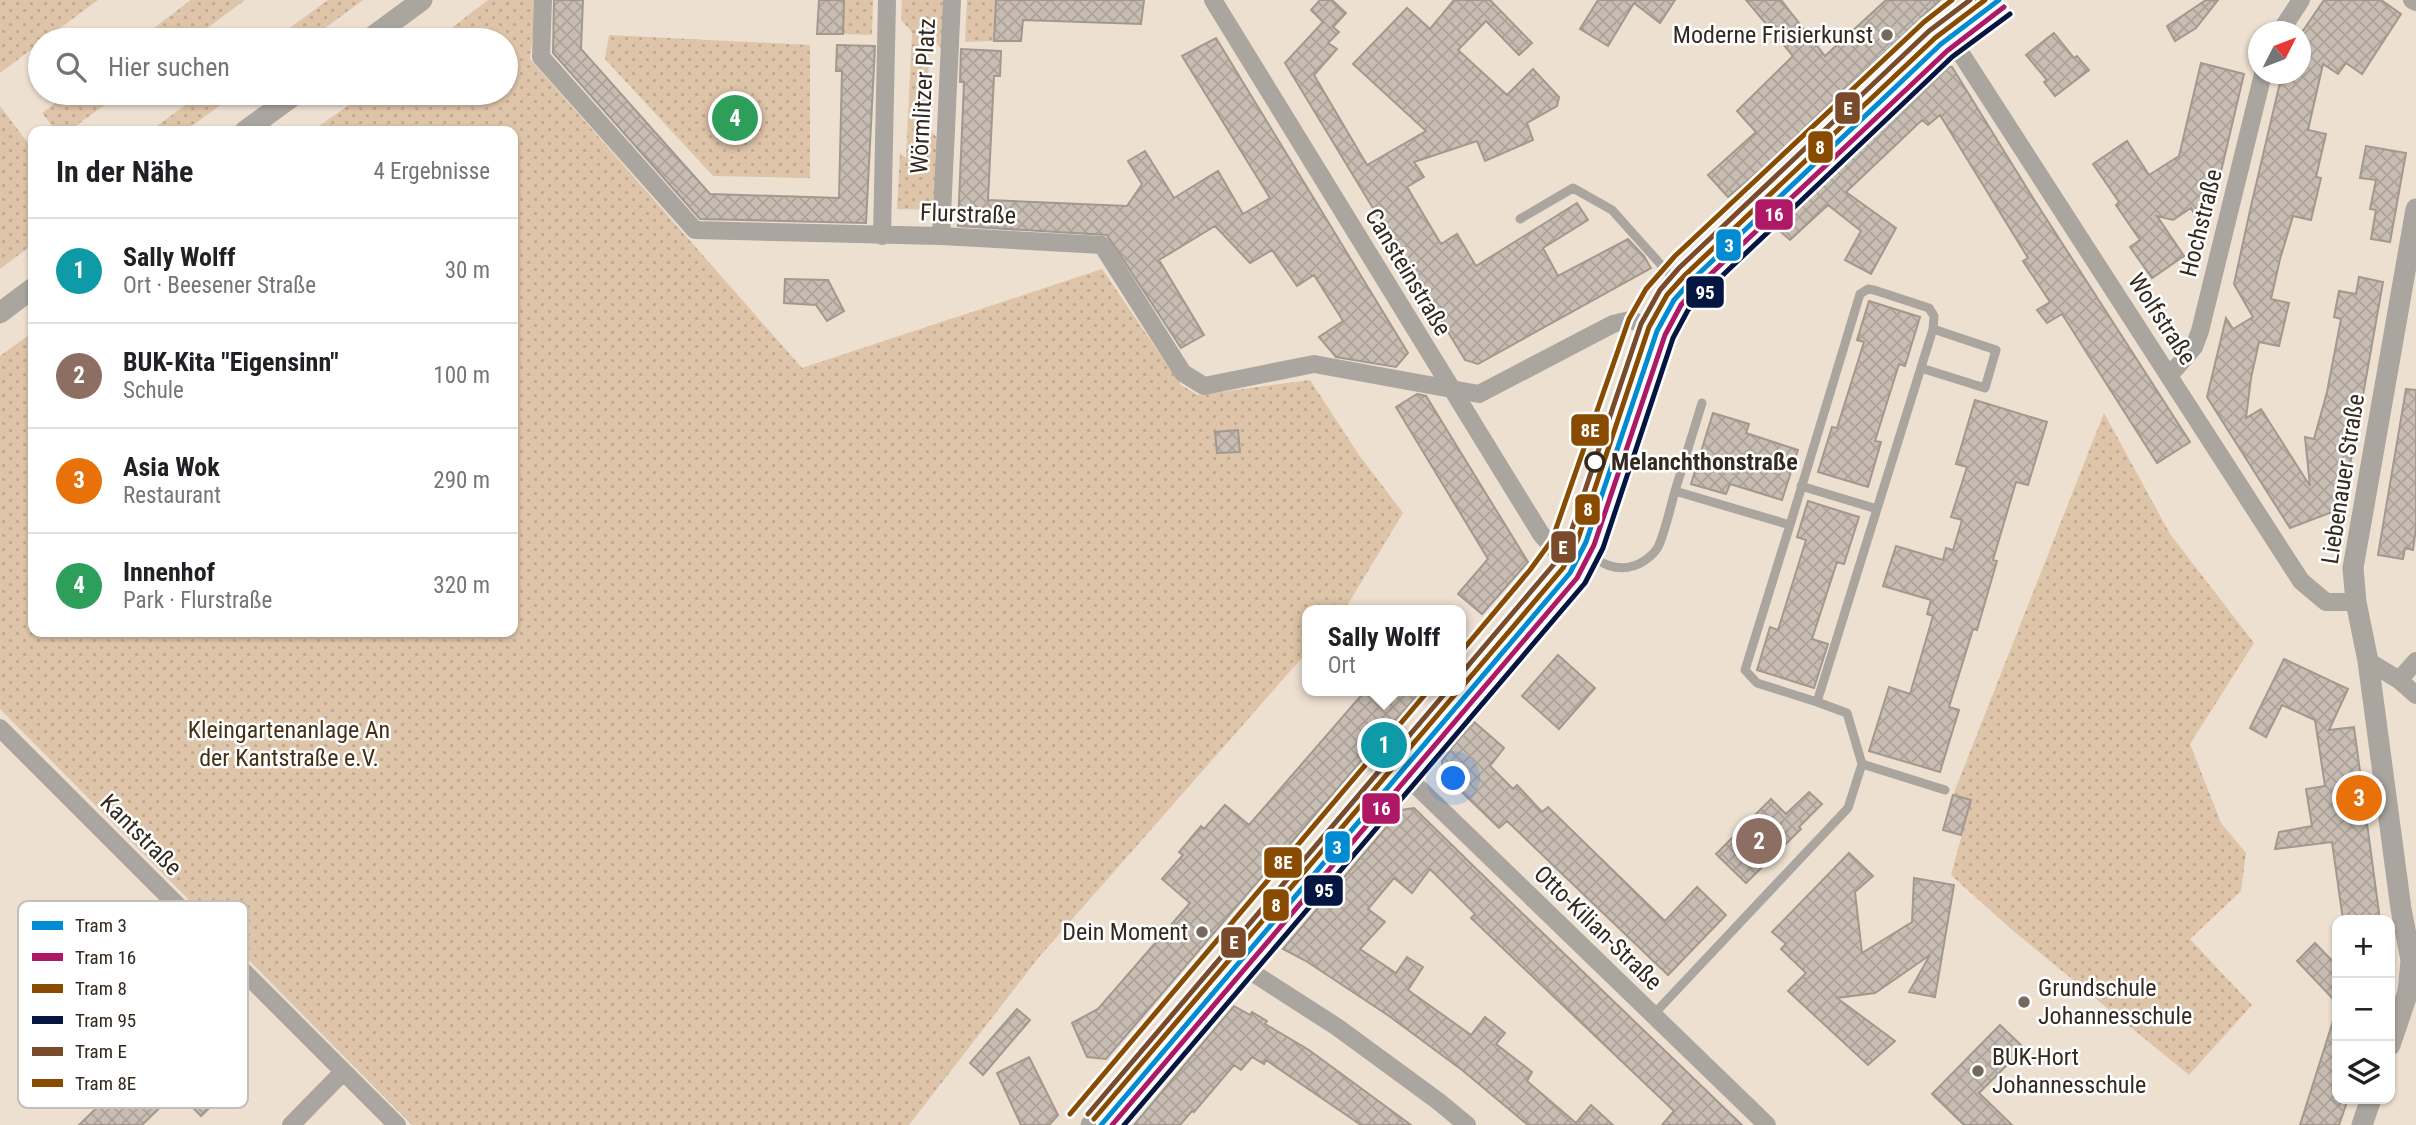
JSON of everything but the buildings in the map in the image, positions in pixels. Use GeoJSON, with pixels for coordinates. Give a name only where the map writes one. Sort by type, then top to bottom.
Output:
{"type":"FeatureCollection","features":[{"type":"Feature","properties":{"kind":"street"},"geometry":{"type":"LineString","coordinates":[[384,28],[422,0]]}},
{"type":"Feature","properties":{"kind":"street","name":"Flurstraße"},"geometry":{"type":"LineString","coordinates":[[543,0],[541,57],[695,230],[941,236],[1102,245],[1183,373],[1204,386],[1314,364],[1450,387]]}},
{"type":"Feature","properties":{"kind":"street","name":"Wörmlitzer Platz"},"geometry":{"type":"LineString","coordinates":[[882,236],[887,0]]}},
{"type":"Feature","properties":{"kind":"street","name":"Wörmlitzer Platz"},"geometry":{"type":"LineString","coordinates":[[941,236],[952,0]]}},
{"type":"Feature","properties":{"kind":"street","name":"Cansteinstraße"},"geometry":{"type":"LineString","coordinates":[[1213,0],[1546,541],[1575,554]]}},
{"type":"Feature","properties":{"kind":"street"},"geometry":{"type":"LineString","coordinates":[[2287,21],[2301,0]]}},
{"type":"Feature","properties":{"kind":"street"},"geometry":{"type":"LineString","coordinates":[[1466,685],[1564,572],[1575,554],[1652,327],[1666,303],[1680,286],[1947,32],[1986,1]]}},
{"type":"Feature","properties":{"kind":"street","name":"Wolfstraße"},"geometry":{"type":"LineString","coordinates":[[1947,32],[2301,581],[2326,602],[2356,603]]}},
{"type":"Feature","properties":{"kind":"street","name":"Hochstraße"},"geometry":{"type":"LineString","coordinates":[[2169,376],[2194,347],[2200,331],[2261,84]]}},
{"type":"Feature","properties":{"kind":"street"},"geometry":{"type":"LineString","coordinates":[[252,126],[281,105]]}},
{"type":"Feature","properties":{"kind":"street","name":"Liebenauer Straße"},"geometry":{"type":"LineString","coordinates":[[2391,1041],[2413,981],[2353,568],[2416,209]]}},
{"type":"Feature","properties":{"kind":"street"},"geometry":{"type":"LineString","coordinates":[[0,313],[28,292]]}},
{"type":"Feature","properties":{"kind":"street"},"geometry":{"type":"LineString","coordinates":[[1450,387],[1479,394],[1613,324],[1630,320],[1652,327]]}},
{"type":"Feature","properties":{"kind":"street"},"geometry":{"type":"LineString","coordinates":[[2368,661],[2399,680],[2416,695]]}},
{"type":"Feature","properties":{"kind":"street"},"geometry":{"type":"LineString","coordinates":[[2399,680],[2416,661]]}},
{"type":"Feature","properties":{"kind":"street"},"geometry":{"type":"LineString","coordinates":[[1091,1125],[1457,696]]}},
{"type":"Feature","properties":{"kind":"street","name":"Kantstraße"},"geometry":{"type":"LineString","coordinates":[[0,728],[172,901]]}},
{"type":"Feature","properties":{"kind":"street","name":"Otto-Kilian-Straße"},"geometry":{"type":"LineString","coordinates":[[1396,766],[1767,1125]]}},
{"type":"Feature","properties":{"kind":"street"},"geometry":{"type":"LineString","coordinates":[[1233,960],[1337,1027],[1467,1125]]}},
{"type":"Feature","properties":{"kind":"street","name":"Kantstraße"},"geometry":{"type":"LineString","coordinates":[[248,977],[397,1125]]}},
{"type":"Feature","properties":{"kind":"street"},"geometry":{"type":"LineString","coordinates":[[291,1125],[343,1072]]}},
{"type":"Feature","properties":{"kind":"street"},"geometry":{"type":"LineString","coordinates":[[2362,1125],[2369,1104]]}},
{"type":"Feature","properties":{"kind":"lane"},"geometry":{"type":"LineString","coordinates":[[1520,219],[1573,188],[1612,210],[1680,286]]}},
{"type":"Feature","properties":{"kind":"lane"},"geometry":{"type":"LineString","coordinates":[[1653,1015],[1848,808],[1862,764],[1847,713],[1757,683],[1745,670],[1860,294],[1868,289],[1929,308],[1934,316],[1933,329],[1817,702]]}},
{"type":"Feature","properties":{"kind":"lane"},"geometry":{"type":"LineString","coordinates":[[1921,368],[1985,388],[1996,350],[1933,329]]}},
{"type":"Feature","properties":{"kind":"lane"},"geometry":{"type":"LineString","coordinates":[[1575,554],[1603,565],[1622,568],[1638,565],[1651,555],[1659,545],[1702,403]]}},
{"type":"Feature","properties":{"kind":"lane"},"geometry":{"type":"LineString","coordinates":[[1801,486],[1877,509]]}},
{"type":"Feature","properties":{"kind":"lane"},"geometry":{"type":"LineString","coordinates":[[1675,491],[1790,525]]}},
{"type":"Feature","properties":{"kind":"lane"},"geometry":{"type":"LineString","coordinates":[[1862,764],[1945,790]]}},
{"type":"Feature","properties":{"kind":"green space"},"geometry":{"type":"Polygon","coordinates":[[[0,0],[98,0],[60,28],[28,28],[28,52],[0,73],[0,0]]]}},
{"type":"Feature","properties":{"kind":"green space"},"geometry":{"type":"Polygon","coordinates":[[[191,0],[245,0],[207,28],[154,28],[191,0]]]}},
{"type":"Feature","properties":{"kind":"green space"},"geometry":{"type":"Polygon","coordinates":[[[328,0],[363,0],[325,28],[290,28],[328,0]]]}},
{"type":"Feature","properties":{"kind":"green space","name":"Kleingartenanlage An der Kantstraße e.V."},"geometry":{"type":"Polygon","coordinates":[[[488,0],[537,0],[530,59],[802,368],[1102,269],[1181,385],[1198,395],[1310,380],[1359,455],[1403,513],[1347,605],[1302,605],[1302,658],[1039,957],[909,1125],[412,1125],[248,959],[248,901],[190,901],[0,709],[0,356],[28,336],[28,637],[518,637],[518,126],[319,126],[349,105],[518,105],[518,28],[452,28],[488,0]]]}},
{"type":"Feature","properties":{"kind":"green space"},"geometry":{"type":"Polygon","coordinates":[[[844,0],[873,0],[872,35],[843,34],[844,0]]]}},
{"type":"Feature","properties":{"kind":"green space"},"geometry":{"type":"Polygon","coordinates":[[[902,0],[944,0],[942,49],[930,38],[926,125],[938,139],[935,210],[897,209],[900,153],[906,158],[912,32],[901,20],[902,0]]]}},
{"type":"Feature","properties":{"kind":"green space"},"geometry":{"type":"Polygon","coordinates":[[[967,0],[996,0],[994,41],[965,42],[967,0]]]}},
{"type":"Feature","properties":{"kind":"green space"},"geometry":{"type":"Polygon","coordinates":[[[609,35],[810,45],[810,178],[713,176],[605,59],[609,35]]]}},
{"type":"Feature","properties":{"kind":"green space"},"geometry":{"type":"Polygon","coordinates":[[[53,105],[105,105],[76,126],[52,126],[42,113],[53,105]]]}},
{"type":"Feature","properties":{"kind":"green space"},"geometry":{"type":"Polygon","coordinates":[[[186,105],[221,105],[192,126],[157,126],[186,105]]]}},
{"type":"Feature","properties":{"kind":"green space"},"geometry":{"type":"Polygon","coordinates":[[[0,106],[28,143],[28,248],[0,269],[0,106]]]}},
{"type":"Feature","properties":{"kind":"green space"},"geometry":{"type":"Polygon","coordinates":[[[2104,413],[2170,534],[2254,643],[2190,744],[2221,823],[2246,853],[2241,891],[2190,939],[2252,1005],[2189,1075],[2011,929],[1951,875],[1971,801],[1953,795],[2104,413]]]}},
{"type":"Feature","properties":{"kind":"tram line","name":"8E"},"geometry":{"type":"LineString","coordinates":[[1466,646],[1552,540],[1629,319],[1646,289],[1675,256],[1924,22],[1952,0]]}},
{"type":"Feature","properties":{"kind":"tram line","name":"E"},"geometry":{"type":"LineString","coordinates":[[1466,668],[1555,563],[1570,535],[1641,324],[1660,290],[1679,268],[1929,31],[1970,0]]}},
{"type":"Feature","properties":{"kind":"tram line","name":"8"},"geometry":{"type":"LineString","coordinates":[[1466,682],[1563,568],[1578,539],[1649,327],[1667,295],[1935,38],[1985,0]]}},
{"type":"Feature","properties":{"kind":"tram line","name":"3"},"geometry":{"type":"LineString","coordinates":[[1466,695],[1570,573],[1586,542],[1657,331],[1674,300],[1941,44],[1999,0]]}},
{"type":"Feature","properties":{"kind":"tram line","name":"16"},"geometry":{"type":"LineString","coordinates":[[1112,1125],[1577,578],[1594,545],[1665,335],[1681,305],[1947,51],[2004,7]]}},
{"type":"Feature","properties":{"kind":"tram line","name":"95"},"geometry":{"type":"LineString","coordinates":[[1124,1125],[1585,583],[1603,548],[1673,338],[1688,310],[1952,57],[2010,14]]}},
{"type":"Feature","properties":{"kind":"tram line","name":"8E"},"geometry":{"type":"LineString","coordinates":[[1070,1114],[1424,696]]}},
{"type":"Feature","properties":{"kind":"tram line","name":"E"},"geometry":{"type":"LineString","coordinates":[[1088,1114],[1443,696]]}},
{"type":"Feature","properties":{"kind":"tram line","name":"8"},"geometry":{"type":"LineString","coordinates":[[1094,1119],[1454,696]]}},
{"type":"Feature","properties":{"kind":"tram line","name":"3"},"geometry":{"type":"LineString","coordinates":[[1101,1125],[1465,696]]}},
{"type":"Feature","properties":{"kind":"place","name":"Moderne Frisierkunst"},"geometry":{"type":"Point","coordinates":[1887,35]}},
{"type":"Feature","properties":{"kind":"place","name":"Innenhof"},"geometry":{"type":"Point","coordinates":[735,118]}},
{"type":"Feature","properties":{"kind":"place","name":"Melanchthonstraße"},"geometry":{"type":"Point","coordinates":[1595,462]}},
{"type":"Feature","properties":{"kind":"place","name":"Sally Wolff"},"geometry":{"type":"Point","coordinates":[1384,745]}},
{"type":"Feature","properties":{"kind":"place","name":"Asia Wok"},"geometry":{"type":"Point","coordinates":[2359,798]}},
{"type":"Feature","properties":{"kind":"place","name":"BUK-Kita \"Eigensinn\""},"geometry":{"type":"Point","coordinates":[1759,841]}},
{"type":"Feature","properties":{"kind":"place","name":"Dein Moment"},"geometry":{"type":"Point","coordinates":[1202,932]}},
{"type":"Feature","properties":{"kind":"place","name":"Grundschule Johannesschule"},"geometry":{"type":"Point","coordinates":[2024,1002]}},
{"type":"Feature","properties":{"kind":"place","name":"BUK-Hort Johannesschule"},"geometry":{"type":"Point","coordinates":[1978,1071]}}]}
